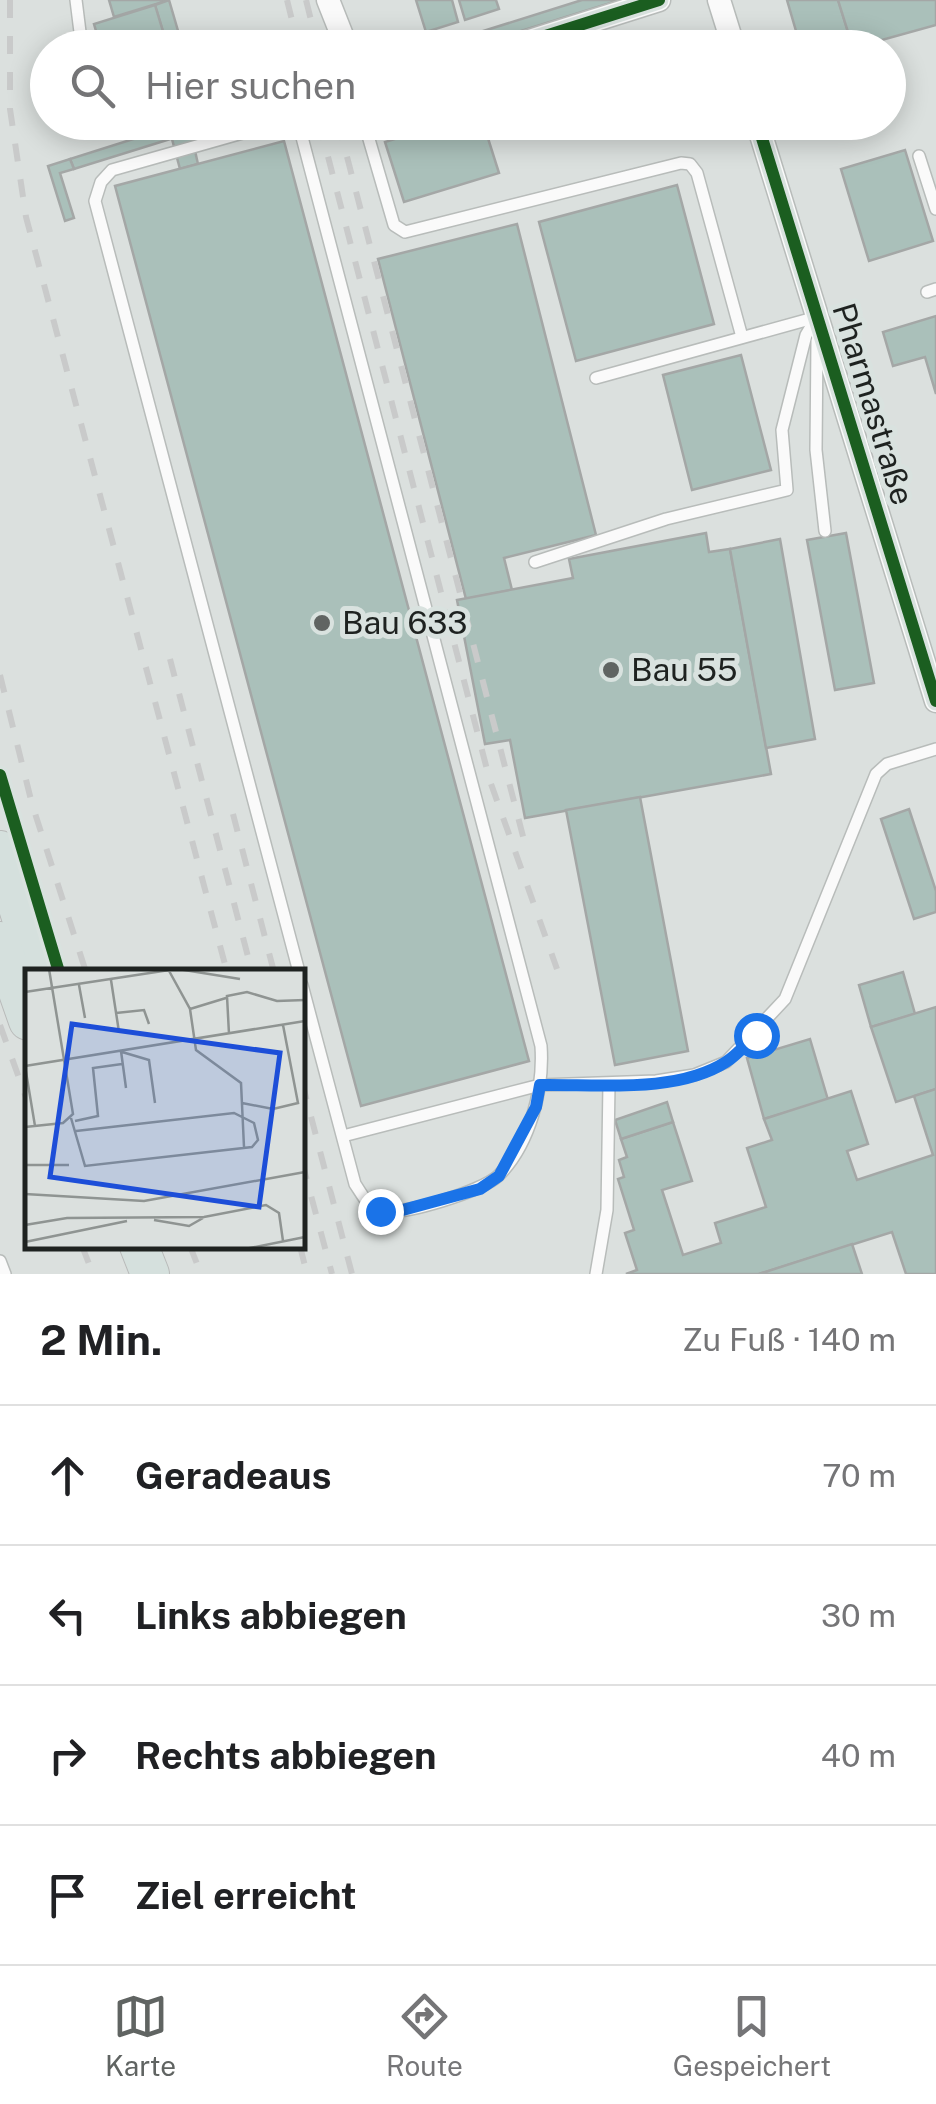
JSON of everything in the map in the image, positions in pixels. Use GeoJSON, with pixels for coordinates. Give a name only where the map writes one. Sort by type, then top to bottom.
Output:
{"type":"FeatureCollection","features":[{"type":"Feature","properties":{"kind":"main road"},"geometry":{"type":"LineString","coordinates":[[0,850],[37,969]]}},
{"type":"Feature","properties":{"kind":"main road"},"geometry":{"type":"LineString","coordinates":[[0,941],[25,1012]]}},
{"type":"Feature","properties":{"kind":"main road"},"geometry":{"type":"LineString","coordinates":[[113,1249],[123,1274]]}},
{"type":"Feature","properties":{"kind":"main road"},"geometry":{"type":"LineString","coordinates":[[141,1249],[150,1274]]}},
{"type":"Feature","properties":{"kind":"street"},"geometry":{"type":"LineString","coordinates":[[328,0],[339,30]]}},
{"type":"Feature","properties":{"kind":"street"},"geometry":{"type":"LineString","coordinates":[[564,30],[658,0]]}},
{"type":"Feature","properties":{"kind":"street"},"geometry":{"type":"LineString","coordinates":[[719,0],[728,30]]}},
{"type":"Feature","properties":{"kind":"street","name":"Pharmastraße"},"geometry":{"type":"LineString","coordinates":[[763,140],[936,701]]}},
{"type":"Feature","properties":{"kind":"lane"},"geometry":{"type":"LineString","coordinates":[[76,0],[80,30]]}},
{"type":"Feature","properties":{"kind":"lane"},"geometry":{"type":"LineString","coordinates":[[218,140],[112,170],[101,182],[95,201],[298,969]]}},
{"type":"Feature","properties":{"kind":"lane"},"geometry":{"type":"LineString","coordinates":[[303,140],[541,1046],[536,1107],[499,1176],[480,1189],[399,1211],[380,1211],[366,1202],[355,1184],[305,996]]}},
{"type":"Feature","properties":{"kind":"lane"},"geometry":{"type":"LineString","coordinates":[[369,140],[394,224],[404,232],[681,163],[690,164],[697,172],[742,337]]}},
{"type":"Feature","properties":{"kind":"lane"},"geometry":{"type":"LineString","coordinates":[[919,156],[936,209]]}},
{"type":"Feature","properties":{"kind":"lane"},"geometry":{"type":"LineString","coordinates":[[596,378],[817,316]]}},
{"type":"Feature","properties":{"kind":"lane"},"geometry":{"type":"LineString","coordinates":[[817,316],[816,450],[825,531]]}},
{"type":"Feature","properties":{"kind":"lane"},"geometry":{"type":"LineString","coordinates":[[536,562],[666,520],[787,490],[782,430],[806,336],[817,316]]}},
{"type":"Feature","properties":{"kind":"lane"},"geometry":{"type":"LineString","coordinates":[[343,1136],[540,1085],[609,1084],[694,1075],[726,1062],[756,1035],[785,1000],[876,774],[887,764],[936,749]]}},
{"type":"Feature","properties":{"kind":"lane"},"geometry":{"type":"LineString","coordinates":[[596,1274],[606,1210],[609,1084]]}},
{"type":"Feature","properties":{"kind":"lane"},"geometry":{"type":"LineString","coordinates":[[0,1261],[5,1274]]}},
{"type":"Feature","properties":{"kind":"building"},"geometry":{"type":"Polygon","coordinates":[[[109,0],[169,0],[114,17],[109,0]]]}},
{"type":"Feature","properties":{"kind":"building"},"geometry":{"type":"Polygon","coordinates":[[[169,0],[178,30],[163,30],[155,5],[169,0]]]}},
{"type":"Feature","properties":{"kind":"building"},"geometry":{"type":"Polygon","coordinates":[[[416,0],[452,0],[458,22],[425,30],[416,0]]]}},
{"type":"Feature","properties":{"kind":"building"},"geometry":{"type":"Polygon","coordinates":[[[459,0],[496,0],[499,9],[465,20],[459,0]]]}},
{"type":"Feature","properties":{"kind":"building"},"geometry":{"type":"Polygon","coordinates":[[[582,0],[620,0],[524,30],[486,30],[582,0]]]}},
{"type":"Feature","properties":{"kind":"building"},"geometry":{"type":"Polygon","coordinates":[[[787,0],[838,0],[847,30],[796,30],[787,0]]]}},
{"type":"Feature","properties":{"kind":"building"},"geometry":{"type":"Polygon","coordinates":[[[838,0],[936,0],[936,25],[906,33],[906,30],[847,30],[838,0]]]}},
{"type":"Feature","properties":{"kind":"building"},"geometry":{"type":"Polygon","coordinates":[[[155,5],[163,30],[96,30],[94,24],[155,5]]]}},
{"type":"Feature","properties":{"kind":"building"},"geometry":{"type":"Polygon","coordinates":[[[130,140],[167,140],[74,169],[70,159],[130,140]]]}},
{"type":"Feature","properties":{"kind":"building"},"geometry":{"type":"Polygon","coordinates":[[[172,140],[193,140],[198,164],[180,169],[172,140]]]}},
{"type":"Feature","properties":{"kind":"building"},"geometry":{"type":"Polygon","coordinates":[[[489,140],[499,173],[404,202],[385,142],[489,140]]]}},
{"type":"Feature","properties":{"kind":"building","name":"Bau 633"},"geometry":{"type":"Polygon","coordinates":[[[284,141],[529,1061],[361,1106],[115,186],[284,141]]]}},
{"type":"Feature","properties":{"kind":"building"},"geometry":{"type":"Polygon","coordinates":[[[905,150],[933,241],[869,261],[841,169],[905,150]]]}},
{"type":"Feature","properties":{"kind":"building"},"geometry":{"type":"Polygon","coordinates":[[[70,159],[74,169],[60,173],[74,218],[65,221],[48,166],[70,159]]]}},
{"type":"Feature","properties":{"kind":"building"},"geometry":{"type":"Polygon","coordinates":[[[677,185],[714,324],[576,361],[539,222],[677,185]]]}},
{"type":"Feature","properties":{"kind":"building"},"geometry":{"type":"Polygon","coordinates":[[[517,224],[596,535],[504,558],[512,590],[466,599],[378,259],[517,224]]]}},
{"type":"Feature","properties":{"kind":"building"},"geometry":{"type":"Polygon","coordinates":[[[936,316],[936,394],[925,357],[893,366],[883,332],[936,316]]]}},
{"type":"Feature","properties":{"kind":"building"},"geometry":{"type":"Polygon","coordinates":[[[741,355],[771,470],[692,490],[663,375],[741,355]]]}},
{"type":"Feature","properties":{"kind":"building","name":"Bau 55"},"geometry":{"type":"Polygon","coordinates":[[[706,533],[709,552],[730,549],[771,774],[525,818],[510,740],[485,744],[457,600],[573,578],[569,559],[706,533]]]}},
{"type":"Feature","properties":{"kind":"building"},"geometry":{"type":"Polygon","coordinates":[[[846,533],[874,683],[835,690],[807,540],[846,533]]]}},
{"type":"Feature","properties":{"kind":"building"},"geometry":{"type":"Polygon","coordinates":[[[780,539],[815,739],[766,748],[730,549],[780,539]]]}},
{"type":"Feature","properties":{"kind":"building"},"geometry":{"type":"Polygon","coordinates":[[[640,797],[688,1051],[615,1065],[566,810],[640,797]]]}},
{"type":"Feature","properties":{"kind":"building"},"geometry":{"type":"Polygon","coordinates":[[[909,809],[936,891],[936,912],[914,919],[881,819],[909,809]]]}},
{"type":"Feature","properties":{"kind":"building"},"geometry":{"type":"Polygon","coordinates":[[[903,972],[915,1014],[871,1027],[859,985],[903,972]]]}},
{"type":"Feature","properties":{"kind":"building"},"geometry":{"type":"Polygon","coordinates":[[[936,1007],[936,1089],[896,1102],[871,1027],[936,1007]]]}},
{"type":"Feature","properties":{"kind":"building"},"geometry":{"type":"Polygon","coordinates":[[[810,1039],[828,1100],[764,1119],[747,1058],[810,1039]]]}},
{"type":"Feature","properties":{"kind":"building"},"geometry":{"type":"Polygon","coordinates":[[[936,1089],[936,1274],[906,1274],[892,1232],[759,1274],[626,1274],[637,1270],[625,1233],[634,1230],[618,1179],[624,1177],[619,1160],[627,1157],[621,1139],[673,1122],[692,1181],[662,1190],[683,1255],[721,1243],[715,1223],[766,1207],[747,1148],[772,1140],[764,1119],[851,1091],[868,1144],[847,1151],[857,1180],[933,1155],[914,1096],[936,1089]]]}},
{"type":"Feature","properties":{"kind":"building"},"geometry":{"type":"Polygon","coordinates":[[[667,1102],[673,1122],[621,1139],[615,1120],[667,1102]]]}},
{"type":"Feature","properties":{"kind":"building"},"geometry":{"type":"Polygon","coordinates":[[[852,1244],[862,1274],[759,1274],[852,1244]]]}},
{"type":"Feature","properties":{"kind":"railway"},"geometry":{"type":"LineString","coordinates":[[10,0],[10,109],[26,217],[226,969]]}},
{"type":"Feature","properties":{"kind":"railway"},"geometry":{"type":"LineString","coordinates":[[287,0],[294,30]]}},
{"type":"Feature","properties":{"kind":"railway"},"geometry":{"type":"LineString","coordinates":[[306,0],[314,30]]}},
{"type":"Feature","properties":{"kind":"railway"},"geometry":{"type":"LineString","coordinates":[[324,140],[490,781],[557,969]]}},
{"type":"Feature","properties":{"kind":"railway"},"geometry":{"type":"LineString","coordinates":[[343,140],[525,844]]}},
{"type":"Feature","properties":{"kind":"railway"},"geometry":{"type":"LineString","coordinates":[[170,659],[251,969]]}},
{"type":"Feature","properties":{"kind":"railway"},"geometry":{"type":"LineString","coordinates":[[0,675],[32,804],[85,969]]}},
{"type":"Feature","properties":{"kind":"railway"},"geometry":{"type":"LineString","coordinates":[[233,814],[273,969]]}},
{"type":"Feature","properties":{"kind":"railway"},"geometry":{"type":"LineString","coordinates":[[0,1025],[25,1095]]}},
{"type":"Feature","properties":{"kind":"railway"},"geometry":{"type":"LineString","coordinates":[[305,1094],[352,1274]]}},
{"type":"Feature","properties":{"kind":"railway"},"geometry":{"type":"LineString","coordinates":[[305,1173],[332,1274]]}},
{"type":"Feature","properties":{"kind":"railway"},"geometry":{"type":"LineString","coordinates":[[83,1249],[93,1274]]}},
{"type":"Feature","properties":{"kind":"railway"},"geometry":{"type":"LineString","coordinates":[[191,1249],[201,1274]]}},
{"type":"Feature","properties":{"kind":"railway"},"geometry":{"type":"LineString","coordinates":[[301,1249],[307,1274]]}},
{"type":"Feature","properties":{"kind":"cycle path"},"geometry":{"type":"LineString","coordinates":[[564,30],[659,0]]}},
{"type":"Feature","properties":{"kind":"cycle path"},"geometry":{"type":"LineString","coordinates":[[763,140],[936,701]]}},
{"type":"Feature","properties":{"kind":"cycle path"},"geometry":{"type":"LineString","coordinates":[[0,775],[58,969]]}},
{"type":"Feature","properties":{"kind":"place","name":"Bau 633"},"geometry":{"type":"Point","coordinates":[322,623]}},
{"type":"Feature","properties":{"kind":"place","name":"Bau 55"},"geometry":{"type":"Point","coordinates":[611,670]}},
{"type":"Feature","properties":{"kind":"route"},"geometry":{"type":"LineString","coordinates":[[380,1211],[399,1211],[480,1189],[499,1176],[536,1107],[540,1085],[619,1084],[694,1075],[726,1062],[756,1035]]}}]}
